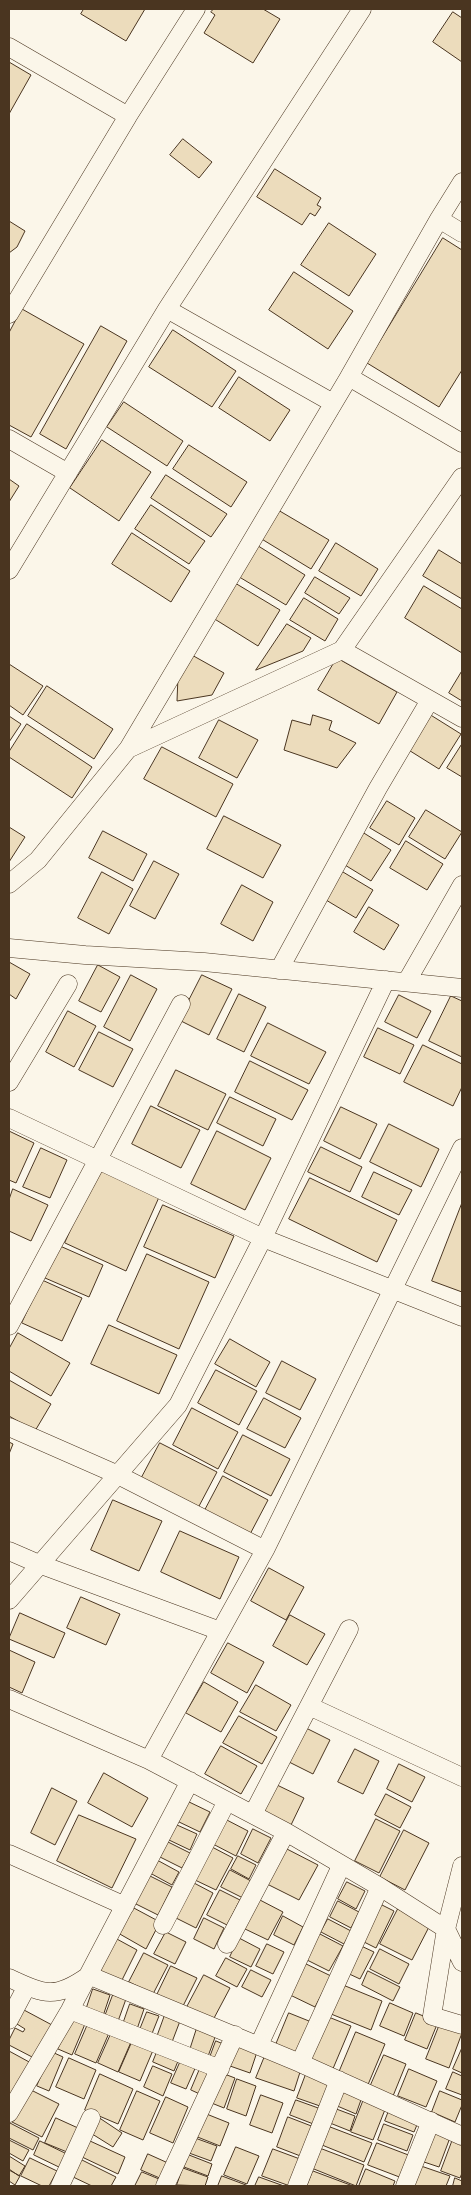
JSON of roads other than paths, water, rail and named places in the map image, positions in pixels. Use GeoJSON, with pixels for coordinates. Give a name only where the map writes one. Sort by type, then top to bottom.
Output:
{"type":"FeatureCollection","features":[{"type":"Feature","properties":{"kind":"street"},"geometry":{"type":"LineString","coordinates":[[9,314],[128,116],[196,9]]}},
{"type":"Feature","properties":{"kind":"street"},"geometry":{"type":"LineString","coordinates":[[9,570],[167,309],[362,9]]}},
{"type":"Feature","properties":{"kind":"street"},"geometry":{"type":"LineString","coordinates":[[9,47],[128,116]]}},
{"type":"Feature","properties":{"kind":"street"},"geometry":{"type":"LineString","coordinates":[[9,884],[38,860],[128,749],[349,377],[462,182]]}},
{"type":"Feature","properties":{"kind":"street"},"geometry":{"type":"LineString","coordinates":[[439,220],[462,233]]}},
{"type":"Feature","properties":{"kind":"street"},"geometry":{"type":"LineString","coordinates":[[167,309],[333,403]]}},
{"type":"Feature","properties":{"kind":"street"},"geometry":{"type":"LineString","coordinates":[[349,377],[462,443]]}},
{"type":"Feature","properties":{"kind":"street"},"geometry":{"type":"LineString","coordinates":[[9,439],[68,473]]}},
{"type":"Feature","properties":{"kind":"street"},"geometry":{"type":"LineString","coordinates":[[128,749],[342,650],[462,478]]}},
{"type":"Feature","properties":{"kind":"street"},"geometry":{"type":"LineString","coordinates":[[342,650],[462,718]]}},
{"type":"Feature","properties":{"kind":"street"},"geometry":{"type":"LineString","coordinates":[[279,970],[378,788],[430,700]]}},
{"type":"Feature","properties":{"kind":"street"},"geometry":{"type":"LineString","coordinates":[[407,981],[462,885]]}},
{"type":"Feature","properties":{"kind":"street"},"geometry":{"type":"LineString","coordinates":[[9,948],[204,962],[462,988]]}},
{"type":"Feature","properties":{"kind":"street"},"geometry":{"type":"LineString","coordinates":[[9,1600],[116,1474],[178,1405],[263,1238],[386,980]]}},
{"type":"Feature","properties":{"kind":"street"},"geometry":{"type":"LineString","coordinates":[[9,1082],[68,984]]}},
{"type":"Feature","properties":{"kind":"street"},"geometry":{"type":"LineString","coordinates":[[9,1326],[181,1004]]}},
{"type":"Feature","properties":{"kind":"street"},"geometry":{"type":"LineString","coordinates":[[9,1118],[263,1238],[462,1317]]}},
{"type":"Feature","properties":{"kind":"street"},"geometry":{"type":"LineString","coordinates":[[149,1760],[264,1550],[462,1148]]}},
{"type":"Feature","properties":{"kind":"street"},"geometry":{"type":"LineString","coordinates":[[9,1427],[116,1474],[264,1550]]}},
{"type":"Feature","properties":{"kind":"street"},"geometry":{"type":"LineString","coordinates":[[9,1551],[39,1564],[220,1631]]}},
{"type":"Feature","properties":{"kind":"street"},"geometry":{"type":"LineString","coordinates":[[253,1814],[349,1629]]}},
{"type":"Feature","properties":{"kind":"street"},"geometry":{"type":"LineString","coordinates":[[9,1700],[149,1760],[286,1832],[341,1866],[380,1887],[446,1929],[462,1962]]}},
{"type":"Feature","properties":{"kind":"street"},"geometry":{"type":"LineString","coordinates":[[308,1706],[462,1777]]}},
{"type":"Feature","properties":{"kind":"street"},"geometry":{"type":"LineString","coordinates":[[9,2114],[70,2010],[190,1781]]}},
{"type":"Feature","properties":{"kind":"street"},"geometry":{"type":"LineString","coordinates":[[163,1925],[227,1801]]}},
{"type":"Feature","properties":{"kind":"street"},"geometry":{"type":"LineString","coordinates":[[226,1944],[286,1832]]}},
{"type":"Feature","properties":{"kind":"street"},"geometry":{"type":"LineString","coordinates":[[9,1854],[125,1906]]}},
{"type":"Feature","properties":{"kind":"street"},"geometry":{"type":"LineString","coordinates":[[259,2045],[341,1866]]}},
{"type":"Feature","properties":{"kind":"street"},"geometry":{"type":"LineString","coordinates":[[462,1866],[446,1929],[432,2016],[462,2025]]}},
{"type":"Feature","properties":{"kind":"street"},"geometry":{"type":"LineString","coordinates":[[300,2063],[380,1887]]}},
{"type":"Feature","properties":{"kind":"street"},"geometry":{"type":"LineString","coordinates":[[9,1978],[27,1986],[52,1993],[72,1986],[88,1975]]}},
{"type":"Feature","properties":{"kind":"street"},"geometry":{"type":"LineString","coordinates":[[88,1975],[259,2045],[462,2136]]}},
{"type":"Feature","properties":{"kind":"street"},"geometry":{"type":"LineString","coordinates":[[9,2020],[27,1986]]}},
{"type":"Feature","properties":{"kind":"street"},"geometry":{"type":"LineString","coordinates":[[70,2010],[220,2069]]}},
{"type":"Feature","properties":{"kind":"street"},"geometry":{"type":"LineString","coordinates":[[164,2186],[235,2035]]}},
{"type":"Feature","properties":{"kind":"street"},"geometry":{"type":"LineString","coordinates":[[297,2186],[339,2080]]}},
{"type":"Feature","properties":{"kind":"street"},"geometry":{"type":"LineString","coordinates":[[60,2186],[91,2118]]}},
{"type":"Feature","properties":{"kind":"street"},"geometry":{"type":"LineString","coordinates":[[405,2186],[431,2122]]}}]}
